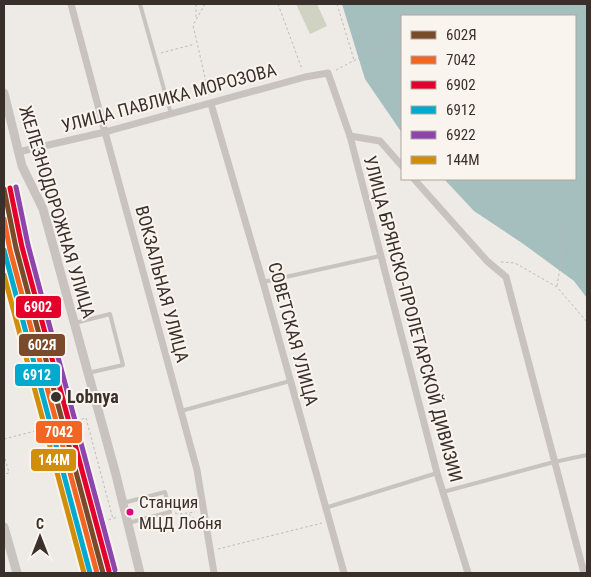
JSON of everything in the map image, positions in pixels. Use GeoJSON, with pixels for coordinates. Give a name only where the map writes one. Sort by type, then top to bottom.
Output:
{"type":"FeatureCollection","features":[{"type":"Feature","properties":{"kind":"street","name":"ВОКЗАЛЬНАЯ УЛИЦА"},"geometry":{"type":"LineString","coordinates":[[72,4],[197,470],[214,573]]}},
{"type":"Feature","properties":{"kind":"street","name":"УЛИЦА ПАВЛИКА МОРОЗОВА"},"geometry":{"type":"LineString","coordinates":[[18,152],[105,132],[210,101],[328,73]]}},
{"type":"Feature","properties":{"kind":"street","name":"УЛИЦА БРЯНСКО-ПРОЛЕТАРСКОЙ ДИВИЗИИ"},"geometry":{"type":"LineString","coordinates":[[328,73],[350,136],[437,472],[468,573]]}},
{"type":"Feature","properties":{"kind":"street","name":"ЖЕЛЕЗНОДОРОЖНАЯ УЛИЦА"},"geometry":{"type":"LineString","coordinates":[[4,93],[22,166],[43,209],[123,503],[140,573]]}},
{"type":"Feature","properties":{"kind":"street","name":"СОВЕТСКАЯ УЛИЦА"},"geometry":{"type":"LineString","coordinates":[[210,101],[263,282],[344,573]]}},
{"type":"Feature","properties":{"kind":"street"},"geometry":{"type":"LineString","coordinates":[[350,136],[380,141],[401,165]]}},
{"type":"Feature","properties":{"kind":"street"},"geometry":{"type":"LineString","coordinates":[[415,180],[488,261],[506,276],[584,573]]}},
{"type":"Feature","properties":{"kind":"street"},"geometry":{"type":"LineString","coordinates":[[4,528],[18,573]]}},
{"type":"Feature","properties":{"kind":"lane"},"geometry":{"type":"LineString","coordinates":[[140,4],[171,114]]}},
{"type":"Feature","properties":{"kind":"lane"},"geometry":{"type":"LineString","coordinates":[[263,282],[381,256]]}},
{"type":"Feature","properties":{"kind":"lane"},"geometry":{"type":"LineString","coordinates":[[75,323],[110,314],[119,348],[123,364],[88,374]]}},
{"type":"Feature","properties":{"kind":"lane"},"geometry":{"type":"LineString","coordinates":[[181,411],[290,381]]}},
{"type":"Feature","properties":{"kind":"lane"},"geometry":{"type":"LineString","coordinates":[[443,492],[554,462],[587,456]]}},
{"type":"Feature","properties":{"kind":"lane"},"geometry":{"type":"LineString","coordinates":[[325,508],[437,472]]}},
{"type":"Feature","properties":{"kind":"lane"},"geometry":{"type":"LineString","coordinates":[[123,503],[165,492],[170,512],[128,523]]}},
{"type":"Feature","properties":{"kind":"path"},"geometry":{"type":"LineString","coordinates":[[196,4],[196,18]]}},
{"type":"Feature","properties":{"kind":"path"},"geometry":{"type":"LineString","coordinates":[[205,4],[193,25],[210,101]]}},
{"type":"Feature","properties":{"kind":"path"},"geometry":{"type":"LineString","coordinates":[[278,4],[305,77]]}},
{"type":"Feature","properties":{"kind":"path"},"geometry":{"type":"LineString","coordinates":[[336,4],[354,60]]}},
{"type":"Feature","properties":{"kind":"path"},"geometry":{"type":"LineString","coordinates":[[328,73],[384,45],[395,26]]}},
{"type":"Feature","properties":{"kind":"path"},"geometry":{"type":"LineString","coordinates":[[154,55],[196,44]]}},
{"type":"Feature","properties":{"kind":"path"},"geometry":{"type":"LineString","coordinates":[[557,287],[562,256],[562,225]]}},
{"type":"Feature","properties":{"kind":"path"},"geometry":{"type":"LineString","coordinates":[[4,246],[5,250]]}},
{"type":"Feature","properties":{"kind":"path"},"geometry":{"type":"LineString","coordinates":[[22,247],[38,309],[36,310],[41,329],[44,328]]}},
{"type":"Feature","properties":{"kind":"path"},"geometry":{"type":"LineString","coordinates":[[488,261],[515,263],[557,287],[587,322]]}},
{"type":"Feature","properties":{"kind":"path"},"geometry":{"type":"LineString","coordinates":[[38,309],[41,308],[46,328],[44,328],[75,447],[81,468],[83,468],[88,487],[86,487],[105,558]]}},
{"type":"Feature","properties":{"kind":"path"},"geometry":{"type":"LineString","coordinates":[[34,356],[59,451],[71,486],[69,487],[91,573]]}},
{"type":"Feature","properties":{"kind":"path"},"geometry":{"type":"LineString","coordinates":[[61,394],[59,394],[75,447]]}},
{"type":"Feature","properties":{"kind":"path"},"geometry":{"type":"LineString","coordinates":[[45,398],[43,398],[59,451]]}},
{"type":"Feature","properties":{"kind":"path"},"geometry":{"type":"LineString","coordinates":[[4,439],[86,418],[112,519],[104,521],[113,555]]}},
{"type":"Feature","properties":{"kind":"path"},"geometry":{"type":"LineString","coordinates":[[4,454],[9,473],[4,474]]}},
{"type":"Feature","properties":{"kind":"path"},"geometry":{"type":"LineString","coordinates":[[64,468],[61,468],[66,488],[69,487]]}},
{"type":"Feature","properties":{"kind":"path"},"geometry":{"type":"LineString","coordinates":[[81,468],[78,469],[84,488],[86,487]]}},
{"type":"Feature","properties":{"kind":"path"},"geometry":{"type":"LineString","coordinates":[[170,512],[180,514],[204,510]]}},
{"type":"Feature","properties":{"kind":"path"},"geometry":{"type":"LineString","coordinates":[[188,513],[207,530]]}},
{"type":"Feature","properties":{"kind":"path"},"geometry":{"type":"LineString","coordinates":[[210,551],[322,523]]}},
{"type":"Feature","properties":{"kind":"green space"},"geometry":{"type":"Polygon","coordinates":[[[296,4],[317,4],[327,26],[310,34],[296,4]]]}},
{"type":"Feature","properties":{"kind":"water"},"geometry":{"type":"Polygon","coordinates":[[[342,4],[587,4],[587,298],[574,281],[474,211],[445,180],[576,180],[576,15],[401,15],[401,132],[365,79],[342,4]]]}},
{"type":"Feature","properties":{"kind":"transit line","name":"6922"},"geometry":{"type":"LineString","coordinates":[[16,187],[28,245],[115,570]]}},
{"type":"Feature","properties":{"kind":"transit line","name":"6902"},"geometry":{"type":"LineString","coordinates":[[10,188],[22,247],[109,571]]}},
{"type":"Feature","properties":{"kind":"transit line","name":"602Я"},"geometry":{"type":"LineString","coordinates":[[4,189],[16,248],[103,573]]}},
{"type":"Feature","properties":{"kind":"transit line","name":"7042"},"geometry":{"type":"LineString","coordinates":[[4,219],[10,250],[97,573]]}},
{"type":"Feature","properties":{"kind":"transit line","name":"6912"},"geometry":{"type":"LineString","coordinates":[[4,250],[90,573]]}},
{"type":"Feature","properties":{"kind":"transit line","name":"144М"},"geometry":{"type":"LineString","coordinates":[[4,275],[84,573]]}},
{"type":"Feature","properties":{"kind":"place","name":"Lobnya"},"geometry":{"type":"Point","coordinates":[56,397]}},
{"type":"Feature","properties":{"kind":"place","name":"Станция МЦД Лобня"},"geometry":{"type":"Point","coordinates":[130,512]}}]}
